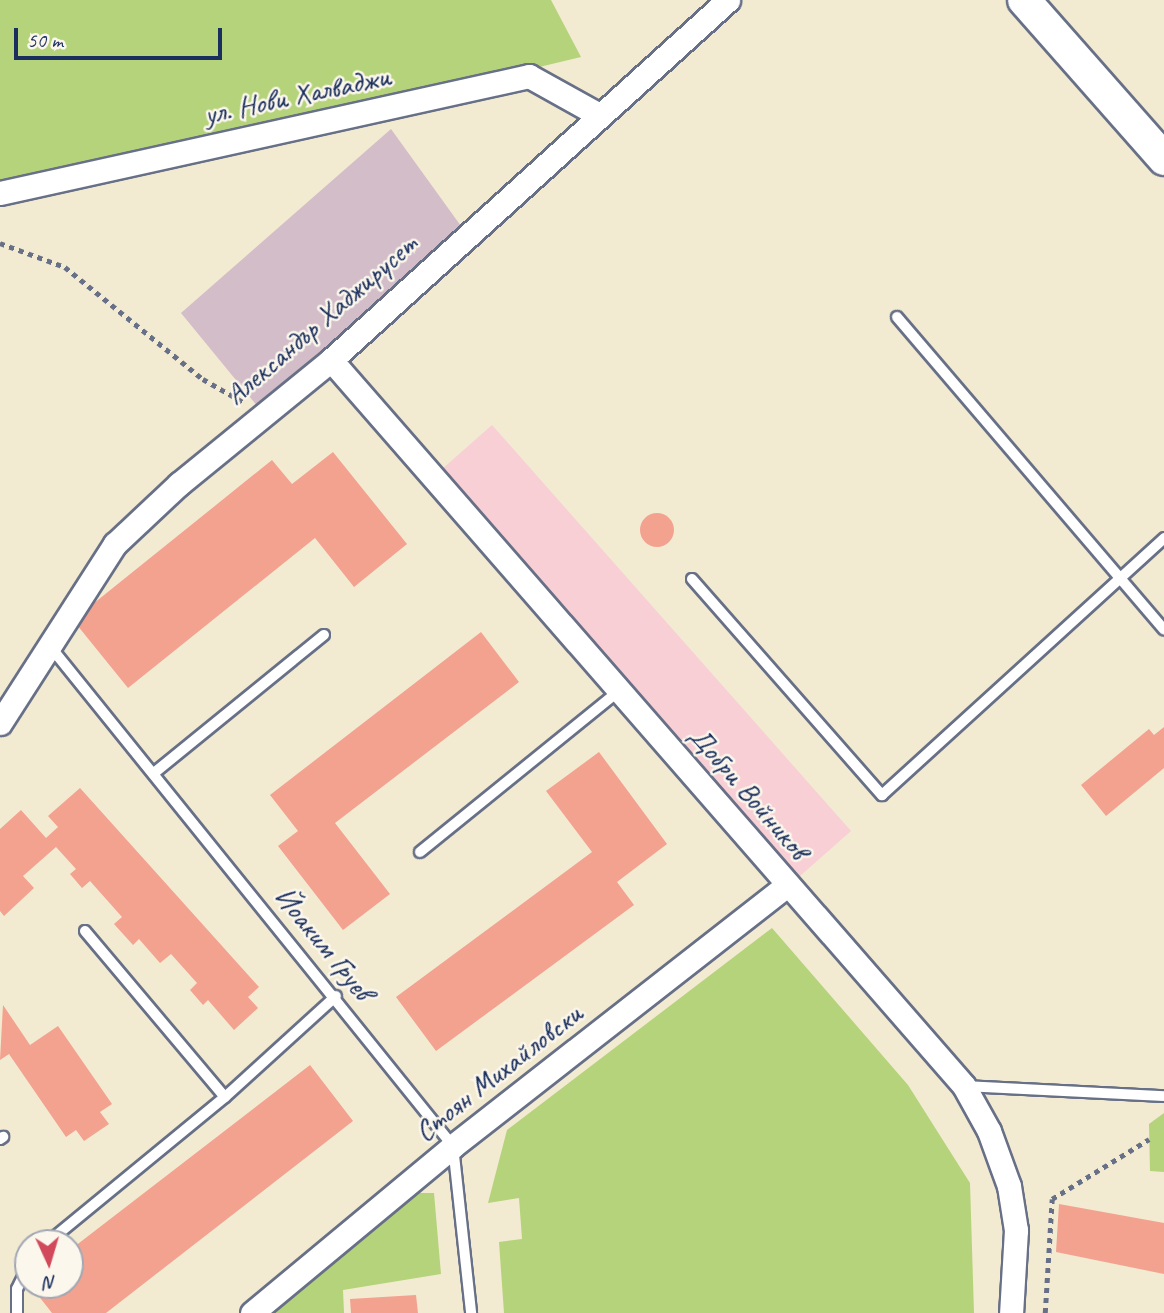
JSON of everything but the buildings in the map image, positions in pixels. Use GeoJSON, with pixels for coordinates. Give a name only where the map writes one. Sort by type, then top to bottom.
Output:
{"type":"FeatureCollection","features":[{"type":"Feature","properties":{"kind":"main road"},"geometry":{"type":"LineString","coordinates":[[1024,0],[1164,159]]}},
{"type":"Feature","properties":{"kind":"street","name":"Александър Хаджирусет"},"geometry":{"type":"LineString","coordinates":[[3,714],[115,544],[263,413],[331,360],[728,0]]}},
{"type":"Feature","properties":{"kind":"street","name":"ул. Нови Халваджи"},"geometry":{"type":"LineString","coordinates":[[0,193],[529,76],[599,115]]}},
{"type":"Feature","properties":{"kind":"street","name":"Добри Войников"},"geometry":{"type":"LineString","coordinates":[[331,360],[964,1086],[989,1131],[1009,1186],[1016,1230],[1011,1313]]}},
{"type":"Feature","properties":{"kind":"street","name":"Стоян Михайловски"},"geometry":{"type":"LineString","coordinates":[[252,1313],[453,1146],[787,885]]}},
{"type":"Feature","properties":{"kind":"lane"},"geometry":{"type":"LineString","coordinates":[[897,317],[1164,631]]}},
{"type":"Feature","properties":{"kind":"lane"},"geometry":{"type":"LineString","coordinates":[[692,579],[881,795],[1164,538]]}},
{"type":"Feature","properties":{"kind":"lane"},"geometry":{"type":"LineString","coordinates":[[155,773],[324,635]]}},
{"type":"Feature","properties":{"kind":"lane","name":"Йоаким Груев"},"geometry":{"type":"LineString","coordinates":[[48,643],[336,996],[453,1146]]}},
{"type":"Feature","properties":{"kind":"lane"},"geometry":{"type":"LineString","coordinates":[[420,852],[620,690]]}},
{"type":"Feature","properties":{"kind":"lane"},"geometry":{"type":"LineString","coordinates":[[85,930],[225,1097]]}},
{"type":"Feature","properties":{"kind":"lane"},"geometry":{"type":"LineString","coordinates":[[64,1229],[225,1097],[336,996]]}},
{"type":"Feature","properties":{"kind":"lane"},"geometry":{"type":"LineString","coordinates":[[964,1086],[1164,1096]]}},
{"type":"Feature","properties":{"kind":"lane"},"geometry":{"type":"LineString","coordinates":[[453,1146],[471,1313]]}},
{"type":"Feature","properties":{"kind":"path"},"geometry":{"type":"LineString","coordinates":[[0,243],[65,267],[203,379],[263,413]]}},
{"type":"Feature","properties":{"kind":"path"},"geometry":{"type":"LineString","coordinates":[[1045,1313],[1052,1199],[1149,1139]]}},
{"type":"Feature","properties":{"kind":"shaded area"},"geometry":{"type":"Polygon","coordinates":[[[391,129],[466,233],[263,413],[181,313],[391,129]]]}},
{"type":"Feature","properties":{"kind":"shaded area"},"geometry":{"type":"Polygon","coordinates":[[[492,425],[851,831],[800,876],[441,470],[492,425]]]}},
{"type":"Feature","properties":{"kind":"green space"},"geometry":{"type":"Polygon","coordinates":[[[0,0],[551,0],[581,57],[0,196],[0,0]]]}},
{"type":"Feature","properties":{"kind":"green space"},"geometry":{"type":"Polygon","coordinates":[[[772,928],[908,1085],[970,1183],[974,1313],[504,1313],[499,1242],[522,1239],[519,1198],[488,1203],[507,1130],[772,928]]]}},
{"type":"Feature","properties":{"kind":"green space"},"geometry":{"type":"Polygon","coordinates":[[[1164,1113],[1164,1172],[1150,1171],[1149,1124],[1164,1113]]]}},
{"type":"Feature","properties":{"kind":"green space"},"geometry":{"type":"Polygon","coordinates":[[[414,1193],[434,1193],[441,1274],[343,1290],[344,1313],[256,1313],[414,1193]]]}}]}
